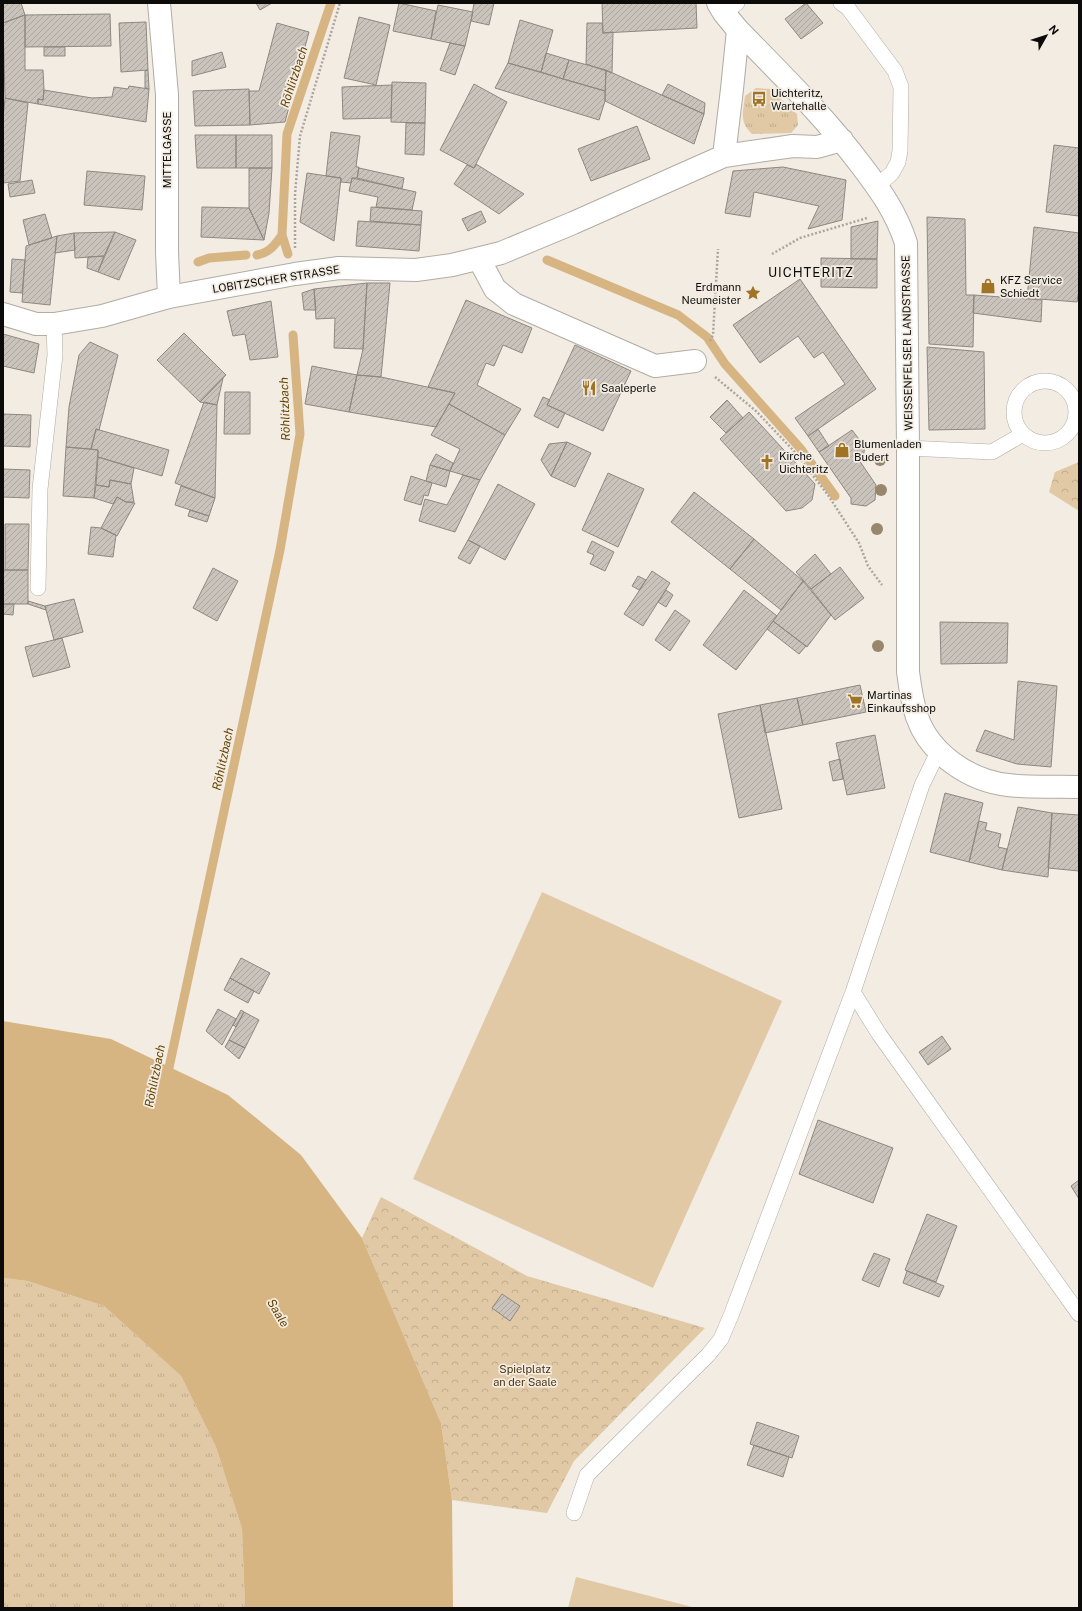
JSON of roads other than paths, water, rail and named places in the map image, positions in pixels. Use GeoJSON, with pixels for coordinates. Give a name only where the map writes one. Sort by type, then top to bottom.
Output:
{"type":"FeatureCollection","features":[{"type":"Feature","properties":{"kind":"street","name":"MITTELGASSE"},"geometry":{"type":"LineString","coordinates":[[159,3],[167,95],[167,252],[169,297]]}},
{"type":"Feature","properties":{"kind":"street","name":"WEISSENFELSER LANDSTRASSE"},"geometry":{"type":"LineString","coordinates":[[726,6],[738,30],[842,140],[877,186],[900,224],[906,243],[908,672],[917,718],[938,752],[972,776],[989,782],[1008,785],[1079,787]]}},
{"type":"Feature","properties":{"kind":"street"},"geometry":{"type":"LineString","coordinates":[[724,156],[738,30]]}},
{"type":"Feature","properties":{"kind":"street","name":"LOBITZSCHER STRASSE"},"geometry":{"type":"LineString","coordinates":[[3,314],[36,324],[54,324],[102,316],[169,297],[295,274],[339,268],[416,270],[452,265],[479,259],[516,247],[724,156],[793,146],[817,147],[842,140]]}},
{"type":"Feature","properties":{"kind":"street"},"geometry":{"type":"LineString","coordinates":[[479,259],[495,289],[514,304],[655,366],[695,361]]}},
{"type":"Feature","properties":{"kind":"lane"},"geometry":{"type":"LineString","coordinates":[[841,3],[848,8],[895,71],[901,87],[900,151],[898,162],[892,173],[877,186]]}},
{"type":"Feature","properties":{"kind":"lane"},"geometry":{"type":"LineString","coordinates":[[38,588],[40,489],[56,355],[54,324]]}},
{"type":"Feature","properties":{"kind":"lane"},"geometry":{"type":"LineString","coordinates":[[1046,381],[1056,383],[1065,388],[1076,401],[1076,415],[1073,425],[1068,433],[1051,443],[1040,443],[1031,440],[1023,434],[1016,425],[1014,415],[1015,404],[1019,395],[1026,387],[1036,382],[1046,381]]}},
{"type":"Feature","properties":{"kind":"lane"},"geometry":{"type":"LineString","coordinates":[[908,448],[992,452],[1023,434]]}},
{"type":"Feature","properties":{"kind":"lane"},"geometry":{"type":"LineString","coordinates":[[574,1513],[587,1475],[624,1440],[721,1339],[853,992],[922,785],[938,752]]}},
{"type":"Feature","properties":{"kind":"lane"},"geometry":{"type":"LineString","coordinates":[[853,992],[879,1034],[1079,1314]]}},
{"type":"Feature","properties":{"kind":"water","name":"Saale"},"geometry":{"type":"Polygon","coordinates":[[[3,1021],[111,1039],[228,1095],[301,1155],[362,1238],[441,1423],[452,1500],[453,1608],[245,1608],[242,1529],[216,1447],[181,1376],[104,1306],[27,1281],[3,1278],[3,1021]]]}},
{"type":"Feature","properties":{"kind":"waterway","name":"Röhlitzbach"},"geometry":{"type":"LineString","coordinates":[[288,254],[282,235],[287,134],[331,3]]}},
{"type":"Feature","properties":{"kind":"waterway"},"geometry":{"type":"LineString","coordinates":[[257,255],[268,250],[282,235]]}},
{"type":"Feature","properties":{"kind":"waterway"},"geometry":{"type":"LineString","coordinates":[[198,262],[209,258],[246,255]]}},
{"type":"Feature","properties":{"kind":"waterway"},"geometry":{"type":"LineString","coordinates":[[547,260],[678,315],[707,337],[725,364],[800,448],[835,496]]}},
{"type":"Feature","properties":{"kind":"waterway","name":"Röhlitzbach"},"geometry":{"type":"LineString","coordinates":[[167,1077],[280,550],[300,434],[293,335]]}},
{"type":"Feature","properties":{"kind":"place","name":"Uichteritz, Wartehalle"},"geometry":{"type":"Point","coordinates":[759,99]}},
{"type":"Feature","properties":{"kind":"place","name":"KFZ Service Schiedt"},"geometry":{"type":"Point","coordinates":[988,286]}},
{"type":"Feature","properties":{"kind":"place","name":"Erdmann Neumeister"},"geometry":{"type":"Point","coordinates":[753,293]}},
{"type":"Feature","properties":{"kind":"place","name":"Saaleperle"},"geometry":{"type":"Point","coordinates":[589,388]}},
{"type":"Feature","properties":{"kind":"place","name":"Blumenladen Budert"},"geometry":{"type":"Point","coordinates":[842,450]}},
{"type":"Feature","properties":{"kind":"place","name":"Kirche Uichteritz"},"geometry":{"type":"Point","coordinates":[767,462]}},
{"type":"Feature","properties":{"kind":"place","name":"Martinas Einkaufsshop"},"geometry":{"type":"Point","coordinates":[855,701]}},
{"type":"Feature","properties":{"kind":"district","name":"UICHTERITZ"},"geometry":{"type":"Point","coordinates":[811,272]}},
{"type":"Feature","properties":{"kind":"park label","name":"Spielplatz an der Saale"},"geometry":{"type":"Point","coordinates":[525,1375]}}]}
